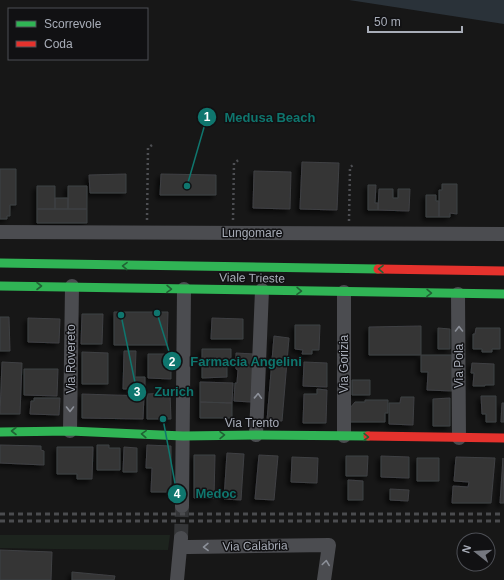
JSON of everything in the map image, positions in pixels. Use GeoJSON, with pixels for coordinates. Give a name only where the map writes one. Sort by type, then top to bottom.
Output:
{"type":"FeatureCollection","features":[{"type":"Feature","properties":{"kind":"street","name":"Lungomare"},"geometry":{"type":"LineString","coordinates":[[0,232],[504,234]]}},
{"type":"Feature","properties":{"kind":"street","name":"Viale Trieste"},"geometry":{"type":"LineString","coordinates":[[0,263],[504,271]]}},
{"type":"Feature","properties":{"kind":"street","name":"Viale Trieste"},"geometry":{"type":"LineString","coordinates":[[0,286],[504,294]]}},
{"type":"Feature","properties":{"kind":"street","name":"Via Rovereto"},"geometry":{"type":"LineString","coordinates":[[70,431],[72,286]]}},
{"type":"Feature","properties":{"kind":"street"},"geometry":{"type":"LineString","coordinates":[[182,506],[184,289]]}},
{"type":"Feature","properties":{"kind":"street"},"geometry":{"type":"LineString","coordinates":[[256,434],[262,290]]}},
{"type":"Feature","properties":{"kind":"street","name":"Via Gorizia"},"geometry":{"type":"LineString","coordinates":[[344,292],[344,436]]}},
{"type":"Feature","properties":{"kind":"street","name":"Via Pola"},"geometry":{"type":"LineString","coordinates":[[458,294],[459,438]]}},
{"type":"Feature","properties":{"kind":"street","name":"Via Trento"},"geometry":{"type":"LineString","coordinates":[[0,432],[70,431],[183,436],[256,434],[504,438]]}},
{"type":"Feature","properties":{"kind":"street","name":"Via Calabria"},"geometry":{"type":"LineString","coordinates":[[177,580],[181,542],[189,547],[329,545],[324,580]]}},
{"type":"Feature","properties":{"kind":"path"},"geometry":{"type":"LineString","coordinates":[[146,232],[148,148],[152,145]]}},
{"type":"Feature","properties":{"kind":"path"},"geometry":{"type":"LineString","coordinates":[[233,233],[234,163],[240,159]]}},
{"type":"Feature","properties":{"kind":"path"},"geometry":{"type":"LineString","coordinates":[[349,234],[350,167],[355,164]]}},
{"type":"Feature","properties":{"kind":"shaded area"},"geometry":{"type":"Polygon","coordinates":[[[349,0],[504,0],[504,24],[349,0]]]}},
{"type":"Feature","properties":{"kind":"shaded area"},"geometry":{"type":"Polygon","coordinates":[[[0,535],[170,535],[168,550],[0,548],[0,535]]]}},
{"type":"Feature","properties":{"kind":"building"},"geometry":{"type":"Polygon","coordinates":[[[302,162],[339,163],[337,210],[300,209],[302,162]]]}},
{"type":"Feature","properties":{"kind":"building"},"geometry":{"type":"Polygon","coordinates":[[[0,169],[16,169],[16,205],[10,205],[10,216],[7,216],[7,219],[0,219],[0,169]]]}},
{"type":"Feature","properties":{"kind":"building"},"geometry":{"type":"Polygon","coordinates":[[[254,171],[291,172],[290,209],[253,208],[254,171]]]}},
{"type":"Feature","properties":{"kind":"building"},"geometry":{"type":"Polygon","coordinates":[[[126,174],[126,193],[90,193],[89,175],[126,174]]]}},
{"type":"Feature","properties":{"kind":"building"},"geometry":{"type":"Polygon","coordinates":[[[161,174],[216,175],[216,195],[160,195],[161,174]]]}},
{"type":"Feature","properties":{"kind":"building"},"geometry":{"type":"Polygon","coordinates":[[[442,184],[457,184],[457,214],[450,213],[450,217],[439,217],[439,190],[442,190],[442,184]]]}},
{"type":"Feature","properties":{"kind":"building"},"geometry":{"type":"Polygon","coordinates":[[[368,185],[376,185],[375,203],[378,203],[378,210],[368,210],[368,185]]]}},
{"type":"Feature","properties":{"kind":"building"},"geometry":{"type":"Polygon","coordinates":[[[37,186],[55,186],[55,209],[37,209],[37,186]]]}},
{"type":"Feature","properties":{"kind":"building"},"geometry":{"type":"Polygon","coordinates":[[[68,186],[87,186],[87,209],[68,209],[68,186]]]}},
{"type":"Feature","properties":{"kind":"building"},"geometry":{"type":"Polygon","coordinates":[[[379,189],[393,189],[393,198],[398,198],[398,189],[410,189],[409,211],[378,210],[379,189]]]}},
{"type":"Feature","properties":{"kind":"building"},"geometry":{"type":"Polygon","coordinates":[[[426,195],[436,195],[436,201],[439,201],[439,217],[426,217],[426,195]]]}},
{"type":"Feature","properties":{"kind":"building"},"geometry":{"type":"Polygon","coordinates":[[[55,198],[68,198],[68,209],[55,209],[55,198]]]}},
{"type":"Feature","properties":{"kind":"building"},"geometry":{"type":"Polygon","coordinates":[[[37,209],[87,209],[87,223],[37,223],[37,209]]]}},
{"type":"Feature","properties":{"kind":"building"},"geometry":{"type":"Polygon","coordinates":[[[114,312],[168,312],[167,345],[114,345],[114,312]]]}},
{"type":"Feature","properties":{"kind":"building"},"geometry":{"type":"Polygon","coordinates":[[[82,314],[103,314],[102,344],[81,344],[82,314]]]}},
{"type":"Feature","properties":{"kind":"building"},"geometry":{"type":"Polygon","coordinates":[[[0,317],[9,317],[10,351],[0,351],[0,317]]]}},
{"type":"Feature","properties":{"kind":"building"},"geometry":{"type":"Polygon","coordinates":[[[28,318],[60,319],[59,343],[28,342],[28,318]]]}},
{"type":"Feature","properties":{"kind":"building"},"geometry":{"type":"Polygon","coordinates":[[[212,318],[243,319],[243,339],[211,339],[212,318]]]}},
{"type":"Feature","properties":{"kind":"building"},"geometry":{"type":"Polygon","coordinates":[[[295,325],[320,325],[319,350],[312,350],[312,354],[302,354],[303,350],[295,349],[295,325]]]}},
{"type":"Feature","properties":{"kind":"building"},"geometry":{"type":"Polygon","coordinates":[[[421,326],[421,355],[369,355],[369,327],[421,326]]]}},
{"type":"Feature","properties":{"kind":"building"},"geometry":{"type":"Polygon","coordinates":[[[438,328],[450,329],[450,349],[438,349],[438,328]]]}},
{"type":"Feature","properties":{"kind":"building"},"geometry":{"type":"Polygon","coordinates":[[[476,328],[500,328],[500,349],[492,349],[492,352],[482,352],[482,349],[473,349],[473,334],[475,334],[476,328]]]}},
{"type":"Feature","properties":{"kind":"building"},"geometry":{"type":"Polygon","coordinates":[[[274,336],[289,338],[282,421],[267,420],[274,336]]]}},
{"type":"Feature","properties":{"kind":"building"},"geometry":{"type":"Polygon","coordinates":[[[202,349],[231,349],[231,361],[227,361],[227,377],[202,378],[202,349]]]}},
{"type":"Feature","properties":{"kind":"building"},"geometry":{"type":"Polygon","coordinates":[[[124,351],[136,351],[135,377],[145,377],[145,389],[123,389],[124,351]]]}},
{"type":"Feature","properties":{"kind":"building"},"geometry":{"type":"Polygon","coordinates":[[[82,352],[108,353],[108,384],[82,384],[82,352]]]}},
{"type":"Feature","properties":{"kind":"building"},"geometry":{"type":"Polygon","coordinates":[[[236,353],[254,354],[251,402],[234,401],[235,383],[237,383],[238,370],[236,369],[236,353]]]}},
{"type":"Feature","properties":{"kind":"building"},"geometry":{"type":"Polygon","coordinates":[[[148,354],[171,354],[171,379],[148,378],[148,354]]]}},
{"type":"Feature","properties":{"kind":"building"},"geometry":{"type":"Polygon","coordinates":[[[421,355],[452,355],[452,391],[427,390],[428,372],[421,372],[421,355]]]}},
{"type":"Feature","properties":{"kind":"building"},"geometry":{"type":"Polygon","coordinates":[[[2,362],[22,363],[20,414],[0,414],[2,362]]]}},
{"type":"Feature","properties":{"kind":"building"},"geometry":{"type":"Polygon","coordinates":[[[304,362],[327,363],[327,387],[303,386],[304,362]]]}},
{"type":"Feature","properties":{"kind":"building"},"geometry":{"type":"Polygon","coordinates":[[[472,363],[494,364],[494,385],[473,386],[474,373],[471,373],[472,363]]]}},
{"type":"Feature","properties":{"kind":"building"},"geometry":{"type":"Polygon","coordinates":[[[24,369],[58,369],[57,396],[24,395],[24,369]]]}},
{"type":"Feature","properties":{"kind":"building"},"geometry":{"type":"Polygon","coordinates":[[[352,380],[370,380],[370,395],[352,395],[352,380]]]}},
{"type":"Feature","properties":{"kind":"building"},"geometry":{"type":"Polygon","coordinates":[[[200,382],[233,383],[232,403],[200,402],[200,382]]]}},
{"type":"Feature","properties":{"kind":"building"},"geometry":{"type":"Polygon","coordinates":[[[317,389],[327,390],[326,423],[303,423],[304,394],[317,394],[317,389]]]}},
{"type":"Feature","properties":{"kind":"building"},"geometry":{"type":"Polygon","coordinates":[[[170,393],[171,419],[147,419],[147,394],[170,393]]]}},
{"type":"Feature","properties":{"kind":"building"},"geometry":{"type":"Polygon","coordinates":[[[82,394],[144,396],[143,419],[82,418],[82,394]]]}},
{"type":"Feature","properties":{"kind":"building"},"geometry":{"type":"Polygon","coordinates":[[[481,396],[496,396],[496,422],[486,422],[486,414],[482,414],[481,396]]]}},
{"type":"Feature","properties":{"kind":"building"},"geometry":{"type":"Polygon","coordinates":[[[401,397],[414,397],[413,425],[389,424],[389,403],[400,403],[401,397]]]}},
{"type":"Feature","properties":{"kind":"building"},"geometry":{"type":"Polygon","coordinates":[[[34,398],[60,398],[59,415],[30,414],[31,401],[34,401],[34,398]]]}},
{"type":"Feature","properties":{"kind":"building"},"geometry":{"type":"Polygon","coordinates":[[[450,398],[450,426],[433,426],[433,399],[450,398]]]}},
{"type":"Feature","properties":{"kind":"building"},"geometry":{"type":"Polygon","coordinates":[[[365,400],[388,400],[388,413],[385,413],[385,422],[350,422],[350,408],[355,402],[365,402],[365,400]]]}},
{"type":"Feature","properties":{"kind":"building"},"geometry":{"type":"Polygon","coordinates":[[[200,402],[232,403],[232,418],[200,418],[200,402]]]}},
{"type":"Feature","properties":{"kind":"building"},"geometry":{"type":"Polygon","coordinates":[[[502,403],[504,403],[504,422],[501,422],[502,403]]]}},
{"type":"Feature","properties":{"kind":"building"},"geometry":{"type":"Polygon","coordinates":[[[0,445],[41,446],[41,450],[44,451],[44,465],[0,463],[0,445]]]}},
{"type":"Feature","properties":{"kind":"building"},"geometry":{"type":"Polygon","coordinates":[[[97,445],[109,445],[109,448],[120,448],[120,470],[97,470],[97,445]]]}},
{"type":"Feature","properties":{"kind":"building"},"geometry":{"type":"Polygon","coordinates":[[[147,445],[171,446],[171,492],[151,492],[152,468],[146,468],[147,445]]]}},
{"type":"Feature","properties":{"kind":"building"},"geometry":{"type":"Polygon","coordinates":[[[57,447],[93,447],[92,479],[77,479],[77,474],[57,474],[57,447]]]}},
{"type":"Feature","properties":{"kind":"building"},"geometry":{"type":"Polygon","coordinates":[[[124,447],[137,448],[137,472],[123,472],[124,447]]]}},
{"type":"Feature","properties":{"kind":"building"},"geometry":{"type":"Polygon","coordinates":[[[227,453],[244,454],[241,500],[224,499],[227,453]]]}},
{"type":"Feature","properties":{"kind":"building"},"geometry":{"type":"Polygon","coordinates":[[[194,455],[215,455],[214,498],[194,498],[194,455]]]}},
{"type":"Feature","properties":{"kind":"building"},"geometry":{"type":"Polygon","coordinates":[[[259,455],[278,456],[274,500],[255,499],[259,455]]]}},
{"type":"Feature","properties":{"kind":"building"},"geometry":{"type":"Polygon","coordinates":[[[346,456],[368,456],[367,476],[346,476],[346,456]]]}},
{"type":"Feature","properties":{"kind":"building"},"geometry":{"type":"Polygon","coordinates":[[[381,456],[409,457],[409,478],[381,477],[381,456]]]}},
{"type":"Feature","properties":{"kind":"building"},"geometry":{"type":"Polygon","coordinates":[[[292,457],[318,458],[317,483],[291,482],[292,457]]]}},
{"type":"Feature","properties":{"kind":"building"},"geometry":{"type":"Polygon","coordinates":[[[456,457],[495,458],[491,503],[452,503],[453,486],[468,487],[469,482],[454,481],[456,457]]]}},
{"type":"Feature","properties":{"kind":"building"},"geometry":{"type":"Polygon","coordinates":[[[417,458],[439,458],[439,481],[417,481],[417,458]]]}},
{"type":"Feature","properties":{"kind":"building"},"geometry":{"type":"Polygon","coordinates":[[[503,458],[504,503],[500,503],[503,458]]]}},
{"type":"Feature","properties":{"kind":"building"},"geometry":{"type":"Polygon","coordinates":[[[348,480],[363,481],[363,500],[348,500],[348,480]]]}},
{"type":"Feature","properties":{"kind":"building"},"geometry":{"type":"Polygon","coordinates":[[[390,489],[409,490],[408,501],[390,500],[390,489]]]}},
{"type":"Feature","properties":{"kind":"building"},"geometry":{"type":"Polygon","coordinates":[[[0,550],[52,552],[51,580],[0,580],[0,550]]]}},
{"type":"Feature","properties":{"kind":"building"},"geometry":{"type":"Polygon","coordinates":[[[72,572],[115,576],[114,580],[72,580],[72,572]]]}},
{"type":"Feature","properties":{"kind":"tunnel"},"geometry":{"type":"LineString","coordinates":[[181,538],[182,506]]}},
{"type":"Feature","properties":{"kind":"railway"},"geometry":{"type":"LineString","coordinates":[[0,514],[504,514]]}},
{"type":"Feature","properties":{"kind":"railway"},"geometry":{"type":"LineString","coordinates":[[0,521],[504,521]]}},
{"type":"Feature","properties":{"kind":"traffic: fast"},"geometry":{"type":"LineString","coordinates":[[0,263],[378,269]]}},
{"type":"Feature","properties":{"kind":"traffic: fast"},"geometry":{"type":"LineString","coordinates":[[0,286],[504,294]]}},
{"type":"Feature","properties":{"kind":"traffic: fast"},"geometry":{"type":"LineString","coordinates":[[0,432],[70,431],[183,436],[368,436]]}},
{"type":"Feature","properties":{"kind":"traffic: jam"},"geometry":{"type":"LineString","coordinates":[[378,269],[504,271]]}},
{"type":"Feature","properties":{"kind":"traffic: jam"},"geometry":{"type":"LineString","coordinates":[[368,436],[504,438]]}},
{"type":"Feature","properties":{"kind":"place","name":"Medusa Beach"},"geometry":{"type":"Point","coordinates":[187,186]}},
{"type":"Feature","properties":{"kind":"place","name":"Farmacia Angelini"},"geometry":{"type":"Point","coordinates":[157,313]}},
{"type":"Feature","properties":{"kind":"place","name":"Zurich"},"geometry":{"type":"Point","coordinates":[121,315]}},
{"type":"Feature","properties":{"kind":"place","name":"Medoc"},"geometry":{"type":"Point","coordinates":[163,419]}}]}
